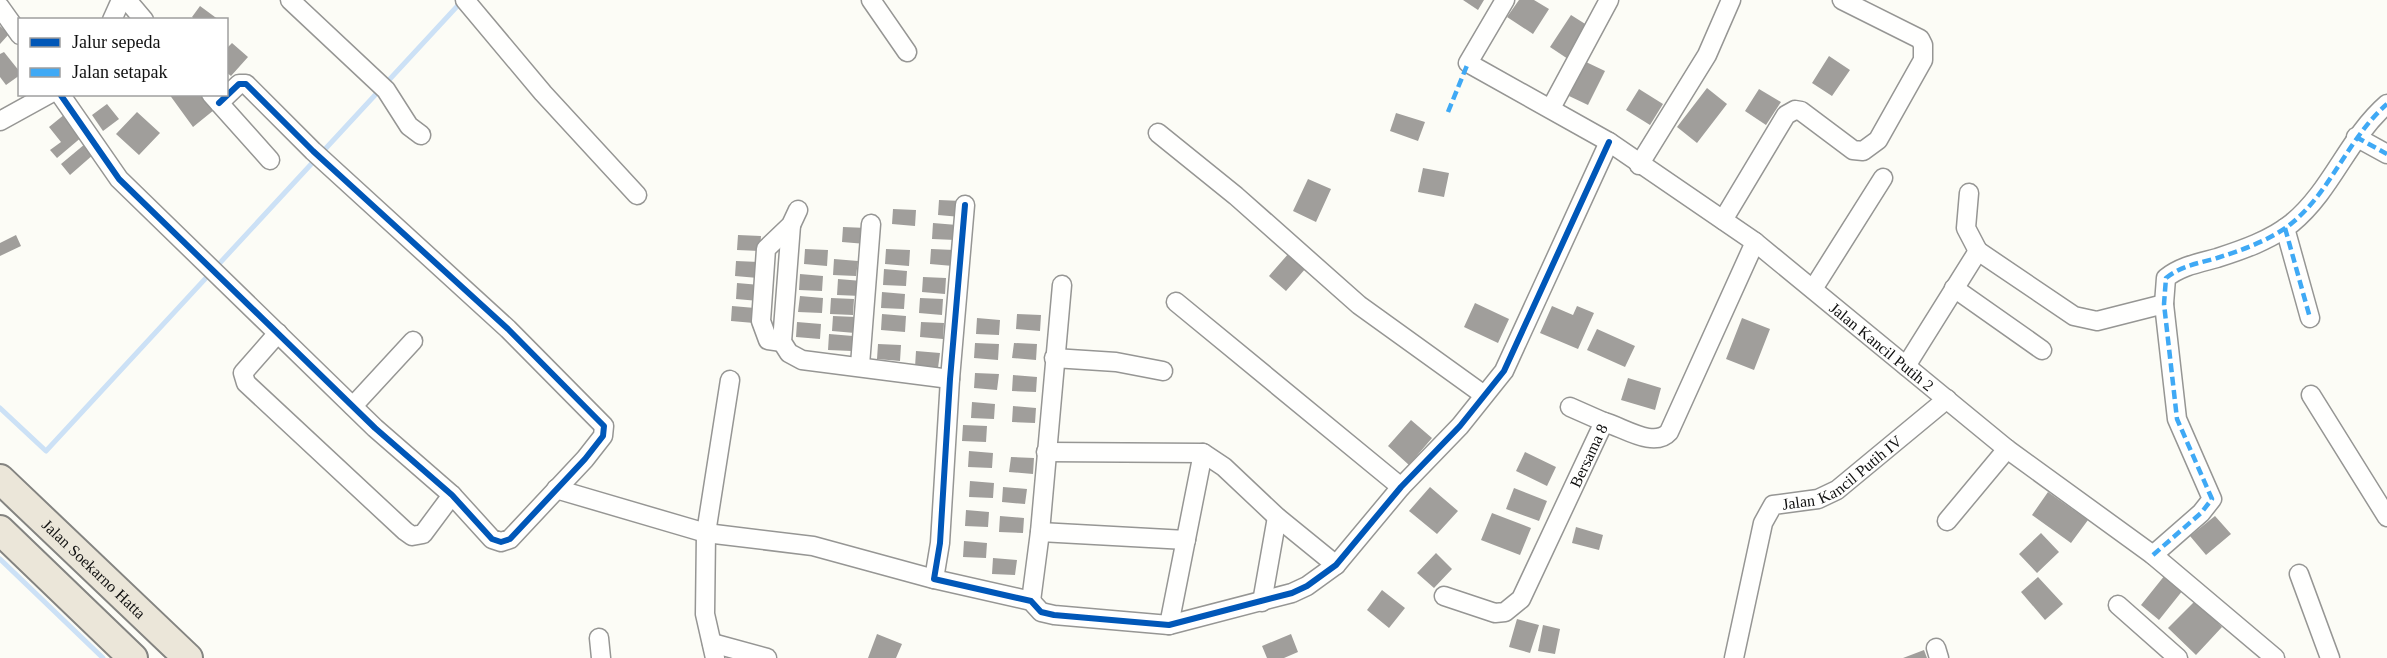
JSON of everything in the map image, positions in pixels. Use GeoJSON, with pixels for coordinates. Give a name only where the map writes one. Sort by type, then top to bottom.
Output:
{"type":"FeatureCollection","features":[{"type":"Feature","properties":{"kind":"highway","name":"Jalan Soekarno Hatta"},"geometry":{"type":"LineString","coordinates":[[0,479],[188,658]]}},
{"type":"Feature","properties":{"kind":"highway"},"geometry":{"type":"LineString","coordinates":[[0,530],[133,658]]}},
{"type":"Feature","properties":{"kind":"street"},"geometry":{"type":"LineString","coordinates":[[113,18],[121,0]]}},
{"type":"Feature","properties":{"kind":"street"},"geometry":{"type":"LineString","coordinates":[[127,0],[142,18]]}},
{"type":"Feature","properties":{"kind":"street"},"geometry":{"type":"LineString","coordinates":[[290,0],[381,84],[410,126],[421,135]]}},
{"type":"Feature","properties":{"kind":"street"},"geometry":{"type":"LineString","coordinates":[[465,0],[543,93],[638,195]]}},
{"type":"Feature","properties":{"kind":"street"},"geometry":{"type":"LineString","coordinates":[[871,0],[908,52]]}},
{"type":"Feature","properties":{"kind":"street","name":"Jalan Kancil Putih 2"},"geometry":{"type":"LineString","coordinates":[[1505,0],[1468,63],[1609,142],[1639,165],[1755,242],[2007,449],[2153,555],[2264,655]]}},
{"type":"Feature","properties":{"kind":"street"},"geometry":{"type":"LineString","coordinates":[[1551,108],[1609,0]]}},
{"type":"Feature","properties":{"kind":"street"},"geometry":{"type":"LineString","coordinates":[[1639,165],[1707,55],[1731,0]]}},
{"type":"Feature","properties":{"kind":"street"},"geometry":{"type":"LineString","coordinates":[[1723,220],[1786,116],[1795,110],[1801,111],[1853,150],[1863,151],[1878,140],[1923,60],[1923,45],[1920,39],[1842,0]]}},
{"type":"Feature","properties":{"kind":"street"},"geometry":{"type":"LineString","coordinates":[[0,7],[18,32]]}},
{"type":"Feature","properties":{"kind":"street"},"geometry":{"type":"LineString","coordinates":[[61,96],[119,179],[353,406],[452,495],[492,539],[501,542],[510,539],[520,531],[603,436],[603,426],[508,329],[319,156],[246,84],[239,84],[228,91]]}},
{"type":"Feature","properties":{"kind":"street"},"geometry":{"type":"LineString","coordinates":[[0,121],[45,96]]}},
{"type":"Feature","properties":{"kind":"street"},"geometry":{"type":"LineString","coordinates":[[215,99],[270,160]]}},
{"type":"Feature","properties":{"kind":"street"},"geometry":{"type":"LineString","coordinates":[[2153,555],[2201,513],[2212,499],[2177,419],[2164,304],[2166,278],[2176,269],[2221,256],[2274,236],[2307,209],[2335,172],[2356,137],[2387,104]]}},
{"type":"Feature","properties":{"kind":"street"},"geometry":{"type":"LineString","coordinates":[[1158,133],[1236,196],[1359,305],[1484,395]]}},
{"type":"Feature","properties":{"kind":"street"},"geometry":{"type":"LineString","coordinates":[[2356,137],[2387,154]]}},
{"type":"Feature","properties":{"kind":"street"},"geometry":{"type":"LineString","coordinates":[[556,489],[706,533],[813,546],[934,579],[1031,601],[1041,612],[1054,615],[1169,625],[1262,602],[1308,586],[1336,565],[1401,487],[1460,426],[1504,371],[1583,193],[1609,142]]}},
{"type":"Feature","properties":{"kind":"street"},"geometry":{"type":"LineString","coordinates":[[1813,289],[1883,178]]}},
{"type":"Feature","properties":{"kind":"street"},"geometry":{"type":"LineString","coordinates":[[1969,193],[1966,228],[1978,251],[2074,316],[2097,321],[2164,304]]}},
{"type":"Feature","properties":{"kind":"street"},"geometry":{"type":"LineString","coordinates":[[934,579],[940,543],[950,379],[966,205]]}},
{"type":"Feature","properties":{"kind":"street"},"geometry":{"type":"LineString","coordinates":[[794,218],[766,249],[761,321],[768,340],[782,342],[789,353],[802,360],[860,365],[950,379]]}},
{"type":"Feature","properties":{"kind":"street"},"geometry":{"type":"LineString","coordinates":[[860,365],[872,224]]}},
{"type":"Feature","properties":{"kind":"street"},"geometry":{"type":"LineString","coordinates":[[2284,228],[2310,318]]}},
{"type":"Feature","properties":{"kind":"street","name":"Bersama 8"},"geometry":{"type":"LineString","coordinates":[[1444,596],[1495,613],[1505,612],[1521,599],[1604,422],[1622,426],[1647,439],[1657,439],[1669,432],[1755,242]]}},
{"type":"Feature","properties":{"kind":"street"},"geometry":{"type":"LineString","coordinates":[[1906,366],[1978,251]]}},
{"type":"Feature","properties":{"kind":"street"},"geometry":{"type":"LineString","coordinates":[[1031,601],[1041,532],[1062,285]]}},
{"type":"Feature","properties":{"kind":"street"},"geometry":{"type":"LineString","coordinates":[[1954,288],[2042,350]]}},
{"type":"Feature","properties":{"kind":"street"},"geometry":{"type":"LineString","coordinates":[[1176,302],[1401,487]]}},
{"type":"Feature","properties":{"kind":"street"},"geometry":{"type":"LineString","coordinates":[[278,333],[243,373],[246,383],[412,536],[423,534],[452,495]]}},
{"type":"Feature","properties":{"kind":"street"},"geometry":{"type":"LineString","coordinates":[[353,406],[413,342]]}},
{"type":"Feature","properties":{"kind":"street"},"geometry":{"type":"LineString","coordinates":[[1054,358],[1116,362],[1163,371]]}},
{"type":"Feature","properties":{"kind":"street"},"geometry":{"type":"LineString","coordinates":[[730,380],[706,533],[705,614],[713,651],[766,658]]}},
{"type":"Feature","properties":{"kind":"street"},"geometry":{"type":"LineString","coordinates":[[2312,394],[2387,517]]}},
{"type":"Feature","properties":{"kind":"street","name":"Jalan Kancil Putih IV"},"geometry":{"type":"LineString","coordinates":[[1734,658],[1761,532],[1773,505],[1818,500],[1837,490],[1947,399]]}},
{"type":"Feature","properties":{"kind":"street"},"geometry":{"type":"LineString","coordinates":[[1570,407],[1604,422]]}},
{"type":"Feature","properties":{"kind":"street"},"geometry":{"type":"LineString","coordinates":[[1947,521],[2007,449]]}},
{"type":"Feature","properties":{"kind":"street"},"geometry":{"type":"LineString","coordinates":[[1046,452],[1203,453],[1224,467],[1277,516],[1336,565]]}},
{"type":"Feature","properties":{"kind":"street"},"geometry":{"type":"LineString","coordinates":[[1169,625],[1203,453]]}},
{"type":"Feature","properties":{"kind":"street"},"geometry":{"type":"LineString","coordinates":[[1262,602],[1277,516]]}},
{"type":"Feature","properties":{"kind":"street"},"geometry":{"type":"LineString","coordinates":[[1041,532],[1186,540]]}},
{"type":"Feature","properties":{"kind":"street"},"geometry":{"type":"LineString","coordinates":[[2299,574],[2330,658]]}},
{"type":"Feature","properties":{"kind":"street"},"geometry":{"type":"LineString","coordinates":[[2118,605],[2178,658]]}},
{"type":"Feature","properties":{"kind":"street"},"geometry":{"type":"LineString","coordinates":[[599,638],[601,658]]}},
{"type":"Feature","properties":{"kind":"building"},"geometry":{"type":"Polygon","coordinates":[[[1463,0],[1484,0],[1478,10],[1463,0]]]}},
{"type":"Feature","properties":{"kind":"building"},"geometry":{"type":"Polygon","coordinates":[[[1519,0],[1534,0],[1549,9],[1533,34],[1507,17],[1519,0]]]}},
{"type":"Feature","properties":{"kind":"building"},"geometry":{"type":"Polygon","coordinates":[[[200,6],[216,18],[193,18],[200,6]]]}},
{"type":"Feature","properties":{"kind":"building"},"geometry":{"type":"Polygon","coordinates":[[[1571,15],[1590,27],[1568,59],[1550,47],[1571,15]]]}},
{"type":"Feature","properties":{"kind":"building"},"geometry":{"type":"Polygon","coordinates":[[[0,26],[9,34],[0,44],[0,26]]]}},
{"type":"Feature","properties":{"kind":"building"},"geometry":{"type":"Polygon","coordinates":[[[232,43],[248,57],[231,76],[228,74],[228,47],[232,43]]]}},
{"type":"Feature","properties":{"kind":"building"},"geometry":{"type":"Polygon","coordinates":[[[4,52],[18,70],[18,76],[6,85],[0,77],[0,54],[4,52]]]}},
{"type":"Feature","properties":{"kind":"building"},"geometry":{"type":"Polygon","coordinates":[[[1829,56],[1850,70],[1832,96],[1812,83],[1829,56]]]}},
{"type":"Feature","properties":{"kind":"building"},"geometry":{"type":"Polygon","coordinates":[[[1586,62],[1605,71],[1588,105],[1569,96],[1586,62]]]}},
{"type":"Feature","properties":{"kind":"building"},"geometry":{"type":"Polygon","coordinates":[[[1707,88],[1727,104],[1697,143],[1677,127],[1707,88]]]}},
{"type":"Feature","properties":{"kind":"building"},"geometry":{"type":"Polygon","coordinates":[[[1639,89],[1663,104],[1650,125],[1626,110],[1639,89]]]}},
{"type":"Feature","properties":{"kind":"building"},"geometry":{"type":"Polygon","coordinates":[[[1759,89],[1781,102],[1766,125],[1745,111],[1759,89]]]}},
{"type":"Feature","properties":{"kind":"building"},"geometry":{"type":"Polygon","coordinates":[[[170,96],[203,96],[214,110],[193,127],[170,96]]]}},
{"type":"Feature","properties":{"kind":"building"},"geometry":{"type":"Polygon","coordinates":[[[107,104],[119,119],[103,131],[92,115],[107,104]]]}},
{"type":"Feature","properties":{"kind":"building"},"geometry":{"type":"Polygon","coordinates":[[[137,112],[160,133],[139,155],[116,134],[137,112]]]}},
{"type":"Feature","properties":{"kind":"building"},"geometry":{"type":"Polygon","coordinates":[[[1396,113],[1425,122],[1418,141],[1390,131],[1396,113]]]}},
{"type":"Feature","properties":{"kind":"building"},"geometry":{"type":"Polygon","coordinates":[[[65,114],[83,136],[57,158],[50,150],[61,142],[49,127],[65,114]]]}},
{"type":"Feature","properties":{"kind":"building"},"geometry":{"type":"Polygon","coordinates":[[[85,144],[94,154],[70,175],[61,164],[85,144]]]}},
{"type":"Feature","properties":{"kind":"building"},"geometry":{"type":"Polygon","coordinates":[[[1423,168],[1449,173],[1444,197],[1418,192],[1423,168]]]}},
{"type":"Feature","properties":{"kind":"building"},"geometry":{"type":"Polygon","coordinates":[[[1308,179],[1331,189],[1316,222],[1293,211],[1308,179]]]}},
{"type":"Feature","properties":{"kind":"building"},"geometry":{"type":"Polygon","coordinates":[[[939,200],[962,201],[961,217],[938,215],[939,200]]]}},
{"type":"Feature","properties":{"kind":"building"},"geometry":{"type":"Polygon","coordinates":[[[893,209],[916,210],[915,226],[892,224],[893,209]]]}},
{"type":"Feature","properties":{"kind":"building"},"geometry":{"type":"Polygon","coordinates":[[[933,223],[957,225],[956,240],[932,239],[933,223]]]}},
{"type":"Feature","properties":{"kind":"building"},"geometry":{"type":"Polygon","coordinates":[[[843,227],[867,228],[866,244],[842,242],[843,227]]]}},
{"type":"Feature","properties":{"kind":"building"},"geometry":{"type":"Polygon","coordinates":[[[16,235],[21,246],[0,256],[0,243],[16,235]]]}},
{"type":"Feature","properties":{"kind":"building"},"geometry":{"type":"Polygon","coordinates":[[[738,235],[761,236],[760,251],[737,250],[738,235]]]}},
{"type":"Feature","properties":{"kind":"building"},"geometry":{"type":"Polygon","coordinates":[[[805,249],[828,250],[827,266],[804,264],[805,249]]]}},
{"type":"Feature","properties":{"kind":"building"},"geometry":{"type":"Polygon","coordinates":[[[886,249],[910,250],[909,266],[885,264],[886,249]]]}},
{"type":"Feature","properties":{"kind":"building"},"geometry":{"type":"Polygon","coordinates":[[[931,249],[954,250],[953,266],[930,264],[931,249]]]}},
{"type":"Feature","properties":{"kind":"building"},"geometry":{"type":"Polygon","coordinates":[[[1289,253],[1306,268],[1286,291],[1269,276],[1289,253]]]}},
{"type":"Feature","properties":{"kind":"building"},"geometry":{"type":"Polygon","coordinates":[[[834,259],[858,261],[856,276],[833,275],[834,259]]]}},
{"type":"Feature","properties":{"kind":"building"},"geometry":{"type":"Polygon","coordinates":[[[736,261],[759,262],[758,278],[735,276],[736,261]]]}},
{"type":"Feature","properties":{"kind":"building"},"geometry":{"type":"Polygon","coordinates":[[[884,269],[907,271],[906,286],[883,285],[884,269]]]}},
{"type":"Feature","properties":{"kind":"building"},"geometry":{"type":"Polygon","coordinates":[[[800,274],[823,276],[822,291],[799,290],[800,274]]]}},
{"type":"Feature","properties":{"kind":"building"},"geometry":{"type":"Polygon","coordinates":[[[923,277],[946,278],[945,294],[922,292],[923,277]]]}},
{"type":"Feature","properties":{"kind":"building"},"geometry":{"type":"Polygon","coordinates":[[[838,279],[862,281],[861,296],[837,295],[838,279]]]}},
{"type":"Feature","properties":{"kind":"building"},"geometry":{"type":"Polygon","coordinates":[[[737,283],[760,285],[759,301],[736,299],[737,283]]]}},
{"type":"Feature","properties":{"kind":"building"},"geometry":{"type":"Polygon","coordinates":[[[882,292],[905,294],[904,309],[881,308],[882,292]]]}},
{"type":"Feature","properties":{"kind":"building"},"geometry":{"type":"Polygon","coordinates":[[[800,296],[823,298],[822,313],[798,312],[800,296]]]}},
{"type":"Feature","properties":{"kind":"building"},"geometry":{"type":"Polygon","coordinates":[[[831,298],[854,299],[853,315],[830,314],[831,298]]]}},
{"type":"Feature","properties":{"kind":"building"},"geometry":{"type":"Polygon","coordinates":[[[920,298],[943,299],[942,315],[919,313],[920,298]]]}},
{"type":"Feature","properties":{"kind":"building"},"geometry":{"type":"Polygon","coordinates":[[[1475,303],[1509,319],[1498,343],[1464,327],[1475,303]]]}},
{"type":"Feature","properties":{"kind":"building"},"geometry":{"type":"Polygon","coordinates":[[[732,306],[755,308],[754,323],[731,321],[732,306]]]}},
{"type":"Feature","properties":{"kind":"building"},"geometry":{"type":"Polygon","coordinates":[[[1552,306],[1573,315],[1577,306],[1594,313],[1578,349],[1540,333],[1552,306]]]}},
{"type":"Feature","properties":{"kind":"building"},"geometry":{"type":"Polygon","coordinates":[[[882,314],[906,316],[905,332],[881,330],[882,314]]]}},
{"type":"Feature","properties":{"kind":"building"},"geometry":{"type":"Polygon","coordinates":[[[1017,314],[1041,315],[1040,331],[1016,329],[1017,314]]]}},
{"type":"Feature","properties":{"kind":"building"},"geometry":{"type":"Polygon","coordinates":[[[833,316],[856,317],[855,333],[832,331],[833,316]]]}},
{"type":"Feature","properties":{"kind":"building"},"geometry":{"type":"Polygon","coordinates":[[[977,318],[1000,320],[999,335],[976,334],[977,318]]]}},
{"type":"Feature","properties":{"kind":"building"},"geometry":{"type":"Polygon","coordinates":[[[1742,318],[1770,329],[1754,370],[1726,359],[1742,318]]]}},
{"type":"Feature","properties":{"kind":"building"},"geometry":{"type":"Polygon","coordinates":[[[797,322],[821,324],[820,339],[796,337],[797,322]]]}},
{"type":"Feature","properties":{"kind":"building"},"geometry":{"type":"Polygon","coordinates":[[[921,322],[944,323],[943,339],[920,337],[921,322]]]}},
{"type":"Feature","properties":{"kind":"building"},"geometry":{"type":"Polygon","coordinates":[[[1597,329],[1635,346],[1625,367],[1587,350],[1597,329]]]}},
{"type":"Feature","properties":{"kind":"building"},"geometry":{"type":"Polygon","coordinates":[[[829,334],[853,336],[852,351],[828,350],[829,334]]]}},
{"type":"Feature","properties":{"kind":"building"},"geometry":{"type":"Polygon","coordinates":[[[975,343],[999,344],[998,360],[974,358],[975,343]]]}},
{"type":"Feature","properties":{"kind":"building"},"geometry":{"type":"Polygon","coordinates":[[[1014,343],[1037,344],[1036,360],[1012,358],[1014,343]]]}},
{"type":"Feature","properties":{"kind":"building"},"geometry":{"type":"Polygon","coordinates":[[[878,344],[901,345],[900,361],[877,359],[878,344]]]}},
{"type":"Feature","properties":{"kind":"building"},"geometry":{"type":"Polygon","coordinates":[[[916,351],[940,353],[938,368],[915,367],[916,351]]]}},
{"type":"Feature","properties":{"kind":"building"},"geometry":{"type":"Polygon","coordinates":[[[975,373],[999,374],[997,390],[974,388],[975,373]]]}},
{"type":"Feature","properties":{"kind":"building"},"geometry":{"type":"Polygon","coordinates":[[[1013,375],[1037,377],[1036,392],[1012,391],[1013,375]]]}},
{"type":"Feature","properties":{"kind":"building"},"geometry":{"type":"Polygon","coordinates":[[[1628,378],[1661,388],[1655,410],[1621,400],[1628,378]]]}},
{"type":"Feature","properties":{"kind":"building"},"geometry":{"type":"Polygon","coordinates":[[[972,402],[995,404],[994,419],[971,418],[972,402]]]}},
{"type":"Feature","properties":{"kind":"building"},"geometry":{"type":"Polygon","coordinates":[[[1013,406],[1036,408],[1035,423],[1012,422],[1013,406]]]}},
{"type":"Feature","properties":{"kind":"building"},"geometry":{"type":"Polygon","coordinates":[[[1411,420],[1432,438],[1409,465],[1388,446],[1411,420]]]}},
{"type":"Feature","properties":{"kind":"building"},"geometry":{"type":"Polygon","coordinates":[[[963,425],[987,426],[986,442],[962,441],[963,425]]]}},
{"type":"Feature","properties":{"kind":"building"},"geometry":{"type":"Polygon","coordinates":[[[969,451],[993,453],[992,468],[968,467],[969,451]]]}},
{"type":"Feature","properties":{"kind":"building"},"geometry":{"type":"Polygon","coordinates":[[[1525,452],[1556,467],[1547,486],[1516,471],[1525,452]]]}},
{"type":"Feature","properties":{"kind":"building"},"geometry":{"type":"Polygon","coordinates":[[[1011,457],[1034,458],[1033,474],[1009,472],[1011,457]]]}},
{"type":"Feature","properties":{"kind":"building"},"geometry":{"type":"Polygon","coordinates":[[[970,481],[994,483],[993,498],[969,497],[970,481]]]}},
{"type":"Feature","properties":{"kind":"building"},"geometry":{"type":"Polygon","coordinates":[[[1003,487],[1027,489],[1025,504],[1002,502],[1003,487]]]}},
{"type":"Feature","properties":{"kind":"building"},"geometry":{"type":"Polygon","coordinates":[[[1430,487],[1458,511],[1437,534],[1409,511],[1430,487]]]}},
{"type":"Feature","properties":{"kind":"building"},"geometry":{"type":"Polygon","coordinates":[[[1514,488],[1547,501],[1539,521],[1506,509],[1514,488]]]}},
{"type":"Feature","properties":{"kind":"building"},"geometry":{"type":"Polygon","coordinates":[[[2048,492],[2088,520],[2071,543],[2032,515],[2048,492]]]}},
{"type":"Feature","properties":{"kind":"building"},"geometry":{"type":"Polygon","coordinates":[[[966,510],[989,512],[988,527],[965,526],[966,510]]]}},
{"type":"Feature","properties":{"kind":"building"},"geometry":{"type":"Polygon","coordinates":[[[1492,513],[1531,528],[1520,555],[1481,540],[1492,513]]]}},
{"type":"Feature","properties":{"kind":"building"},"geometry":{"type":"Polygon","coordinates":[[[1000,516],[1024,518],[1023,533],[999,532],[1000,516]]]}},
{"type":"Feature","properties":{"kind":"building"},"geometry":{"type":"Polygon","coordinates":[[[2215,516],[2231,534],[2206,555],[2190,536],[2215,516]]]}},
{"type":"Feature","properties":{"kind":"building"},"geometry":{"type":"Polygon","coordinates":[[[1576,527],[1603,535],[1599,550],[1572,543],[1576,527]]]}},
{"type":"Feature","properties":{"kind":"building"},"geometry":{"type":"Polygon","coordinates":[[[2041,533],[2059,552],[2037,573],[2019,554],[2041,533]]]}},
{"type":"Feature","properties":{"kind":"building"},"geometry":{"type":"Polygon","coordinates":[[[964,541],[987,543],[986,558],[963,557],[964,541]]]}},
{"type":"Feature","properties":{"kind":"building"},"geometry":{"type":"Polygon","coordinates":[[[1436,553],[1452,569],[1434,588],[1417,573],[1436,553]]]}},
{"type":"Feature","properties":{"kind":"building"},"geometry":{"type":"Polygon","coordinates":[[[993,558],[1017,560],[1015,575],[992,574],[993,558]]]}},
{"type":"Feature","properties":{"kind":"building"},"geometry":{"type":"Polygon","coordinates":[[[2165,575],[2183,590],[2159,620],[2141,605],[2165,575]]]}},
{"type":"Feature","properties":{"kind":"building"},"geometry":{"type":"Polygon","coordinates":[[[2038,577],[2063,604],[2045,620],[2021,592],[2038,577]]]}},
{"type":"Feature","properties":{"kind":"building"},"geometry":{"type":"Polygon","coordinates":[[[1382,590],[1405,608],[1389,628],[1367,610],[1382,590]]]}},
{"type":"Feature","properties":{"kind":"building"},"geometry":{"type":"Polygon","coordinates":[[[2195,601],[2222,627],[2196,655],[2168,628],[2195,601]]]}},
{"type":"Feature","properties":{"kind":"building"},"geometry":{"type":"Polygon","coordinates":[[[1517,619],[1539,625],[1530,653],[1509,647],[1517,619]]]}},
{"type":"Feature","properties":{"kind":"building"},"geometry":{"type":"Polygon","coordinates":[[[1543,625],[1560,629],[1555,654],[1538,651],[1543,625]]]}},
{"type":"Feature","properties":{"kind":"building"},"geometry":{"type":"Polygon","coordinates":[[[877,634],[902,644],[896,658],[868,658],[877,634]]]}},
{"type":"Feature","properties":{"kind":"building"},"geometry":{"type":"Polygon","coordinates":[[[1291,634],[1298,652],[1284,658],[1267,658],[1262,646],[1291,634]]]}},
{"type":"Feature","properties":{"kind":"building"},"geometry":{"type":"Polygon","coordinates":[[[1924,650],[1927,658],[1903,658],[1924,650]]]}},
{"type":"Feature","properties":{"kind":"waterway"},"geometry":{"type":"LineString","coordinates":[[0,408],[46,451],[462,1]]}},
{"type":"Feature","properties":{"kind":"waterway"},"geometry":{"type":"LineString","coordinates":[[0,559],[103,658]]}},
{"type":"Feature","properties":{"kind":"marked path"},"geometry":{"type":"LineString","coordinates":[[1448,112],[1468,63]]}},
{"type":"Feature","properties":{"kind":"marked path"},"geometry":{"type":"LineString","coordinates":[[2153,555],[2201,513],[2212,499],[2177,419],[2164,304],[2166,278],[2184,268],[2256,244],[2292,223],[2318,195],[2361,132],[2387,104]]}},
{"type":"Feature","properties":{"kind":"marked path"},"geometry":{"type":"LineString","coordinates":[[2356,137],[2387,154]]}},
{"type":"Feature","properties":{"kind":"marked path"},"geometry":{"type":"LineString","coordinates":[[2285,228],[2310,318]]}},
{"type":"Feature","properties":{"kind":"cycle path"},"geometry":{"type":"LineString","coordinates":[[61,96],[119,179],[375,428],[452,495],[492,539],[501,542],[510,539],[585,459],[603,436],[604,426],[508,329],[313,151],[246,84],[239,84],[228,94]]}},
{"type":"Feature","properties":{"kind":"cycle path"},"geometry":{"type":"LineString","coordinates":[[219,103],[226,96]]}},
{"type":"Feature","properties":{"kind":"cycle path"},"geometry":{"type":"LineString","coordinates":[[965,205],[950,379],[940,543],[934,579],[1031,601],[1041,612],[1054,615],[1169,625],[1292,593],[1307,586],[1336,565],[1401,487],[1460,426],[1504,371],[1609,142]]}}]}
